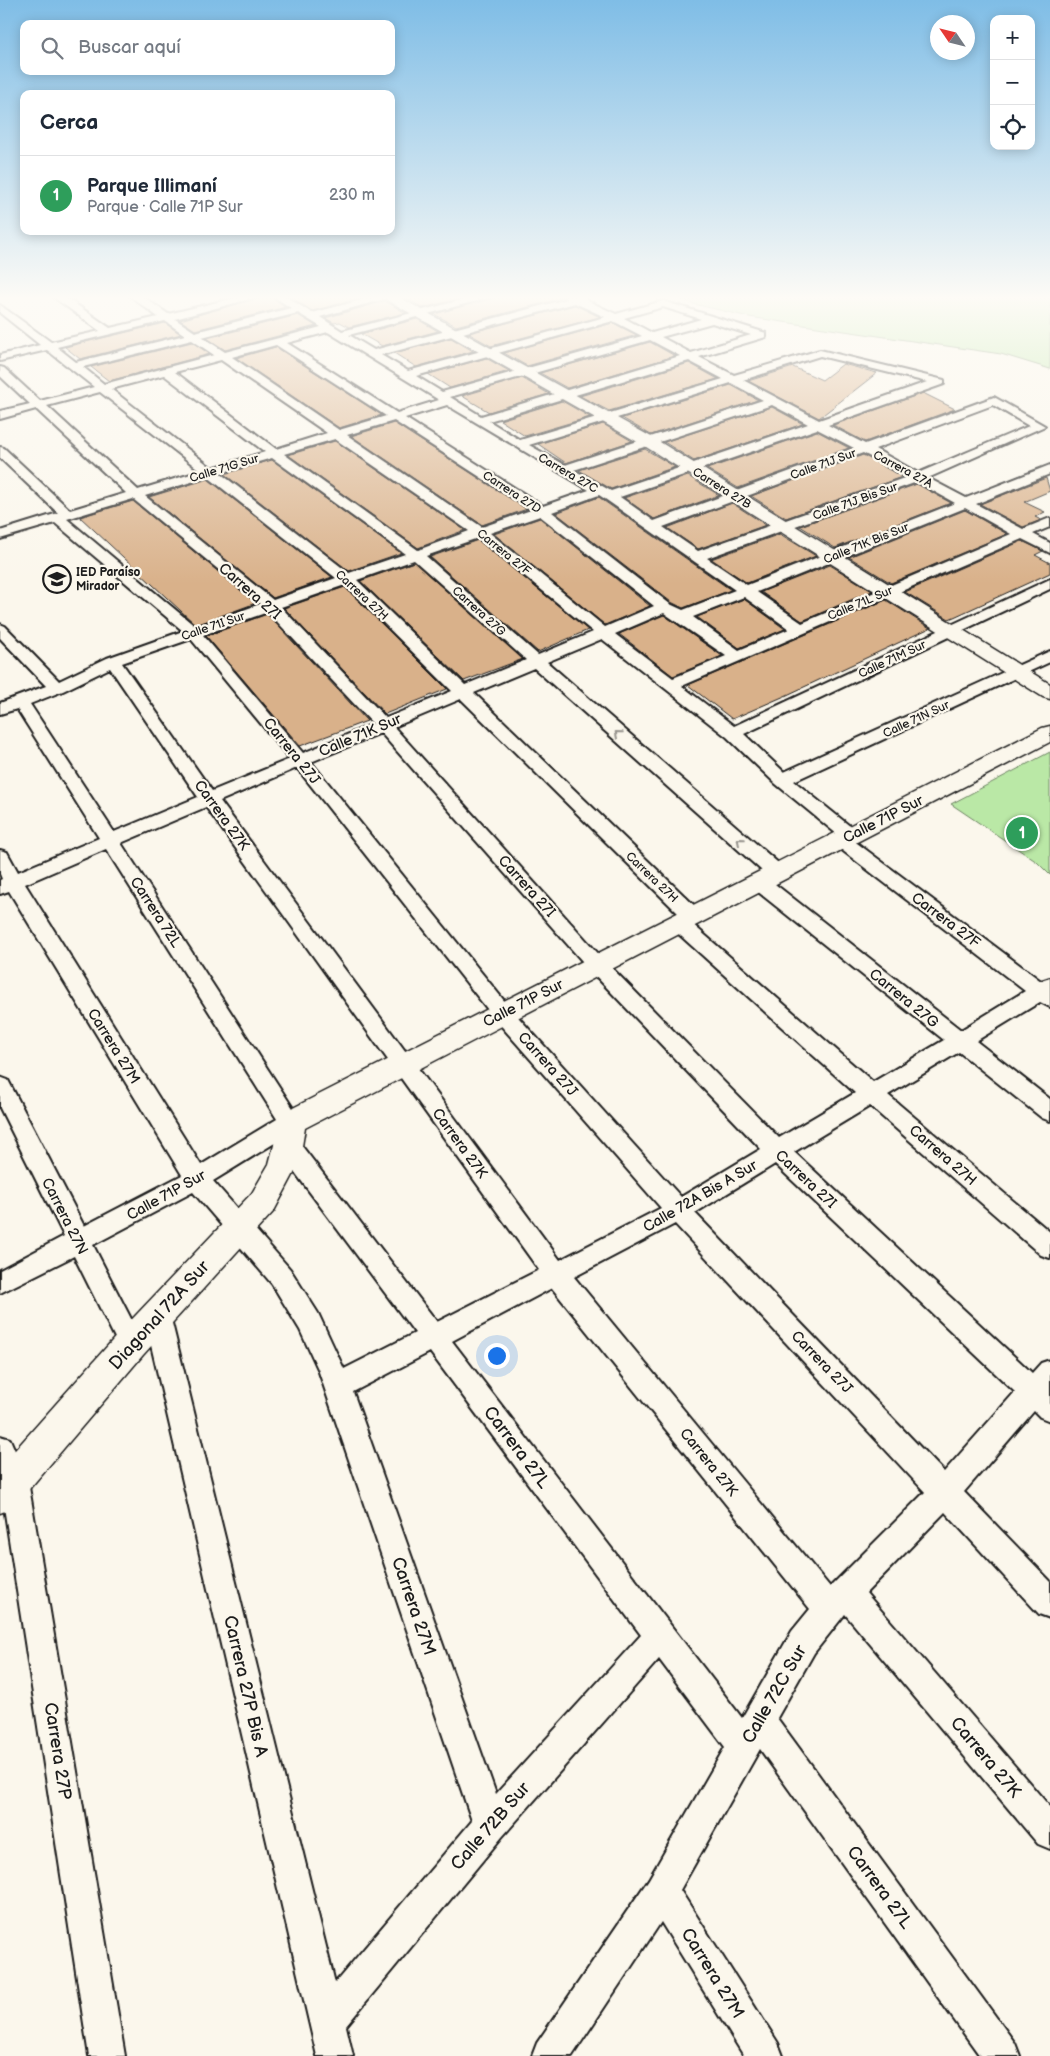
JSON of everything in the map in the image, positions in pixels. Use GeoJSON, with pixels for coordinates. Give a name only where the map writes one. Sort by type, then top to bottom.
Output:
{"type":"FeatureCollection","features":[{"type":"Feature","properties":{"kind":"street","name":"Carrera 27I"},"geometry":{"type":"LineString","coordinates":[[26,392],[136,495],[271,606],[383,726],[597,966],[777,1152],[1044,1390]]}},
{"type":"Feature","properties":{"kind":"street"},"geometry":{"type":"LineString","coordinates":[[0,415],[81,392]]}},
{"type":"Feature","properties":{"kind":"street","name":"Carrera 27H"},"geometry":{"type":"LineString","coordinates":[[106,392],[348,579],[686,920],[871,1094],[1050,1247]]}},
{"type":"Feature","properties":{"kind":"street","name":"Carrera 27G"},"geometry":{"type":"LineString","coordinates":[[193,392],[274,453],[416,555],[535,662],[768,878],[959,1041],[1050,1112]]}},
{"type":"Feature","properties":{"kind":"street","name":"Carrera 27F"},"geometry":{"type":"LineString","coordinates":[[275,392],[481,533],[604,633],[733,733],[846,838],[1047,992]]}},
{"type":"Feature","properties":{"kind":"street","name":"Carrera 27D"},"geometry":{"type":"LineString","coordinates":[[355,392],[542,511],[665,607],[682,616],[737,656]]}},
{"type":"Feature","properties":{"kind":"street","name":"Carrera 27C"},"geometry":{"type":"LineString","coordinates":[[434,392],[518,444],[604,493],[800,629]]}},
{"type":"Feature","properties":{"kind":"street","name":"Calle 71G Sur"},"geometry":{"type":"LineString","coordinates":[[0,535],[395,418],[466,392]]}},
{"type":"Feature","properties":{"kind":"street","name":"Carrera 27B"},"geometry":{"type":"LineString","coordinates":[[559,392],[649,442],[1050,693]]}},
{"type":"Feature","properties":{"kind":"street"},"geometry":{"type":"LineString","coordinates":[[480,420],[570,392]]}},
{"type":"Feature","properties":{"kind":"street"},"geometry":{"type":"LineString","coordinates":[[518,444],[690,392]]}},
{"type":"Feature","properties":{"kind":"street","name":"Carrera 27A"},"geometry":{"type":"LineString","coordinates":[[755,392],[865,448],[1050,549]]}},
{"type":"Feature","properties":{"kind":"street","name":"Calle 71I Sur"},"geometry":{"type":"LineString","coordinates":[[0,709],[57,688],[113,660],[193,632],[542,511],[690,468],[911,392]]}},
{"type":"Feature","properties":{"kind":"street"},"geometry":{"type":"LineString","coordinates":[[563,470],[771,401]]}},
{"type":"Feature","properties":{"kind":"street","name":"Calle 71J Bis Sur"},"geometry":{"type":"LineString","coordinates":[[696,558],[919,477],[1039,426],[994,401]]}},
{"type":"Feature","properties":{"kind":"street","name":"Calle 71J Sur"},"geometry":{"type":"LineString","coordinates":[[653,526],[994,401]]}},
{"type":"Feature","properties":{"kind":"street","name":"Carrera 27J"},"geometry":{"type":"LineString","coordinates":[[0,451],[62,517],[193,632],[300,760],[503,1014],[678,1211],[1050,1603]]}},
{"type":"Feature","properties":{"kind":"street","name":"Calle 71K Bis Sur"},"geometry":{"type":"LineString","coordinates":[[682,616],[833,558],[1050,469]]}},
{"type":"Feature","properties":{"kind":"street","name":"Calle 71L Sur"},"geometry":{"type":"LineString","coordinates":[[671,685],[1050,522]]}},
{"type":"Feature","properties":{"kind":"street","name":"Calle 71M Sur"},"geometry":{"type":"LineString","coordinates":[[733,733],[1050,583]]}},
{"type":"Feature","properties":{"kind":"street","name":"Calle 71K Sur"},"geometry":{"type":"LineString","coordinates":[[6,884],[665,607]]}},
{"type":"Feature","properties":{"kind":"street"},"geometry":{"type":"LineString","coordinates":[[0,628],[57,688]]}},
{"type":"Feature","properties":{"kind":"street"},"geometry":{"type":"LineString","coordinates":[[0,651],[16,646]]}},
{"type":"Feature","properties":{"kind":"street","name":"Calle 71N Sur"},"geometry":{"type":"LineString","coordinates":[[782,780],[1050,656]]}},
{"type":"Feature","properties":{"kind":"street","name":"Carrera 27K"},"geometry":{"type":"LineString","coordinates":[[113,660],[210,798],[556,1274],[837,1600],[1050,1832]]}},
{"type":"Feature","properties":{"kind":"street","name":"Carrera 72L"},"geometry":{"type":"LineString","coordinates":[[20,701],[110,840],[291,1135]]}},
{"type":"Feature","properties":{"kind":"street","name":"Calle 71P Sur"},"geometry":{"type":"LineString","coordinates":[[0,1282],[197,1178],[291,1135],[403,1065],[1050,733]]}},
{"type":"Feature","properties":{"kind":"street","name":"Carrera 27M"},"geometry":{"type":"LineString","coordinates":[[0,856],[6,884],[197,1178],[222,1212],[270,1263],[295,1296],[319,1338],[338,1386],[490,1825]]}},
{"type":"Feature","properties":{"kind":"street","name":"Calle 72A Bis A Sur"},"geometry":{"type":"LineString","coordinates":[[338,1386],[678,1211],[959,1041],[1047,992]]}},
{"type":"Feature","properties":{"kind":"street","name":"Carrera 27N"},"geometry":{"type":"LineString","coordinates":[[0,1086],[131,1344]]}},
{"type":"Feature","properties":{"kind":"street","name":"Diagonal 72A Sur"},"geometry":{"type":"LineString","coordinates":[[7,1488],[131,1344],[263,1202],[279,1179],[291,1135]]}},
{"type":"Feature","properties":{"kind":"street","name":"Carrera 27L"},"geometry":{"type":"LineString","coordinates":[[291,1135],[433,1336],[660,1636],[751,1732],[1002,2056]]}},
{"type":"Feature","properties":{"kind":"street","name":"Carrera 27P Bis A"},"geometry":{"type":"LineString","coordinates":[[158,1315],[326,2022],[336,2056]]}},
{"type":"Feature","properties":{"kind":"street","name":"Calle 72C Sur"},"geometry":{"type":"LineString","coordinates":[[550,2056],[662,1891],[804,1642],[837,1600],[1044,1390]]}},
{"type":"Feature","properties":{"kind":"street","name":"Carrera 27P"},"geometry":{"type":"LineString","coordinates":[[0,1449],[107,2056]]}},
{"type":"Feature","properties":{"kind":"street","name":"Calle 72B Sur"},"geometry":{"type":"LineString","coordinates":[[326,2022],[490,1825],[660,1636]]}},
{"type":"Feature","properties":{"kind":"street","name":"Carrera 27M"},"geometry":{"type":"LineString","coordinates":[[662,1891],[765,2056]]}},
{"type":"Feature","properties":{"kind":"green space"},"geometry":{"type":"Polygon","coordinates":[[[1050,752],[1050,875],[1037,862],[951,804],[1050,752]]]}},
{"type":"Feature","properties":{"kind":"building"},"geometry":{"type":"Polygon","coordinates":[[[286,392],[346,392],[382,415],[339,428],[286,392]]]}},
{"type":"Feature","properties":{"kind":"building"},"geometry":{"type":"Polygon","coordinates":[[[476,392],[546,392],[549,394],[489,412],[462,396],[476,392]]]}},
{"type":"Feature","properties":{"kind":"building"},"geometry":{"type":"Polygon","coordinates":[[[593,392],[674,392],[609,411],[580,396],[593,392]]]}},
{"type":"Feature","properties":{"kind":"building"},"geometry":{"type":"Polygon","coordinates":[[[708,392],[744,392],[758,400],[651,435],[622,418],[708,392]]]}},
{"type":"Feature","properties":{"kind":"building"},"geometry":{"type":"Polygon","coordinates":[[[769,392],[853,392],[819,418],[769,392]]]}},
{"type":"Feature","properties":{"kind":"building"},"geometry":{"type":"Polygon","coordinates":[[[923,393],[955,409],[865,442],[833,425],[923,393]]]}},
{"type":"Feature","properties":{"kind":"building"},"geometry":{"type":"Polygon","coordinates":[[[562,401],[590,417],[525,436],[500,420],[562,401]]]}},
{"type":"Feature","properties":{"kind":"building"},"geometry":{"type":"Polygon","coordinates":[[[772,407],[803,424],[694,461],[664,442],[772,407]]]}},
{"type":"Feature","properties":{"kind":"building"},"geometry":{"type":"Polygon","coordinates":[[[394,423],[527,509],[482,525],[351,436],[394,423]]]}},
{"type":"Feature","properties":{"kind":"building"},"geometry":{"type":"Polygon","coordinates":[[[603,424],[632,441],[566,463],[538,444],[603,424]]]}},
{"type":"Feature","properties":{"kind":"building"},"geometry":{"type":"Polygon","coordinates":[[[817,431],[849,448],[738,488],[707,469],[817,431]]]}},
{"type":"Feature","properties":{"kind":"building"},"geometry":{"type":"Polygon","coordinates":[[[335,441],[465,530],[418,548],[288,455],[335,441]]]}},
{"type":"Feature","properties":{"kind":"building"},"geometry":{"type":"Polygon","coordinates":[[[645,449],[675,467],[611,489],[579,470],[645,449]]]}},
{"type":"Feature","properties":{"kind":"building"},"geometry":{"type":"Polygon","coordinates":[[[863,455],[902,477],[786,518],[751,496],[863,455]]]}},
{"type":"Feature","properties":{"kind":"building"},"geometry":{"type":"Polygon","coordinates":[[[272,460],[401,553],[349,571],[224,474],[272,460]]]}},
{"type":"Feature","properties":{"kind":"building"},"geometry":{"type":"Polygon","coordinates":[[[688,476],[719,495],[654,519],[624,498],[688,476]]]}},
{"type":"Feature","properties":{"kind":"building"},"geometry":{"type":"Polygon","coordinates":[[[1046,478],[1050,491],[1024,502],[1045,512],[1035,517],[1041,520],[1023,527],[980,504],[1046,478]]]}},
{"type":"Feature","properties":{"kind":"building"},"geometry":{"type":"Polygon","coordinates":[[[208,479],[332,577],[273,598],[149,497],[208,479]]]}},
{"type":"Feature","properties":{"kind":"building"},"geometry":{"type":"Polygon","coordinates":[[[917,484],[951,503],[835,548],[800,526],[917,484]]]}},
{"type":"Feature","properties":{"kind":"building"},"geometry":{"type":"Polygon","coordinates":[[[599,497],[731,590],[683,608],[671,602],[556,513],[599,497]]]}},
{"type":"Feature","properties":{"kind":"building"},"geometry":{"type":"Polygon","coordinates":[[[133,501],[256,603],[196,625],[80,517],[133,501]]]}},
{"type":"Feature","properties":{"kind":"building"},"geometry":{"type":"Polygon","coordinates":[[[732,503],[766,525],[698,549],[667,528],[732,503]]]}},
{"type":"Feature","properties":{"kind":"building"},"geometry":{"type":"Polygon","coordinates":[[[965,510],[1007,534],[891,583],[849,557],[965,510]]]}},
{"type":"Feature","properties":{"kind":"building"},"geometry":{"type":"Polygon","coordinates":[[[540,518],[650,606],[605,625],[494,534],[540,518]]]}},
{"type":"Feature","properties":{"kind":"building"},"geometry":{"type":"Polygon","coordinates":[[[780,534],[816,556],[747,583],[711,559],[780,534]]]}},
{"type":"Feature","properties":{"kind":"building"},"geometry":{"type":"Polygon","coordinates":[[[478,540],[588,630],[538,652],[430,557],[478,540]]]}},
{"type":"Feature","properties":{"kind":"building"},"geometry":{"type":"Polygon","coordinates":[[[1022,541],[1043,551],[1035,555],[1050,563],[1050,573],[949,619],[905,592],[1022,541]]]}},
{"type":"Feature","properties":{"kind":"building"},"geometry":{"type":"Polygon","coordinates":[[[414,562],[523,659],[464,681],[360,581],[414,562]]]}},
{"type":"Feature","properties":{"kind":"building"},"geometry":{"type":"Polygon","coordinates":[[[830,565],[872,591],[802,621],[761,592],[830,565]]]}},
{"type":"Feature","properties":{"kind":"building"},"geometry":{"type":"Polygon","coordinates":[[[345,587],[447,689],[385,714],[284,608],[345,587]]]}},
{"type":"Feature","properties":{"kind":"building"},"geometry":{"type":"Polygon","coordinates":[[[744,599],[785,629],[739,648],[697,617],[744,599]]]}},
{"type":"Feature","properties":{"kind":"building"},"geometry":{"type":"Polygon","coordinates":[[[886,600],[930,628],[732,719],[688,685],[886,600]]]}},
{"type":"Feature","properties":{"kind":"building"},"geometry":{"type":"Polygon","coordinates":[[[267,614],[367,721],[300,746],[206,636],[267,614]]]}},
{"type":"Feature","properties":{"kind":"building"},"geometry":{"type":"Polygon","coordinates":[[[664,615],[722,656],[673,676],[619,634],[664,615]]]}},
{"type":"Feature","properties":{"kind":"place","name":"IED Paraíso Mirador"},"geometry":{"type":"Point","coordinates":[57,579]}},
{"type":"Feature","properties":{"kind":"place","name":"Parque Illimaní"},"geometry":{"type":"Point","coordinates":[1022,833]}}]}
